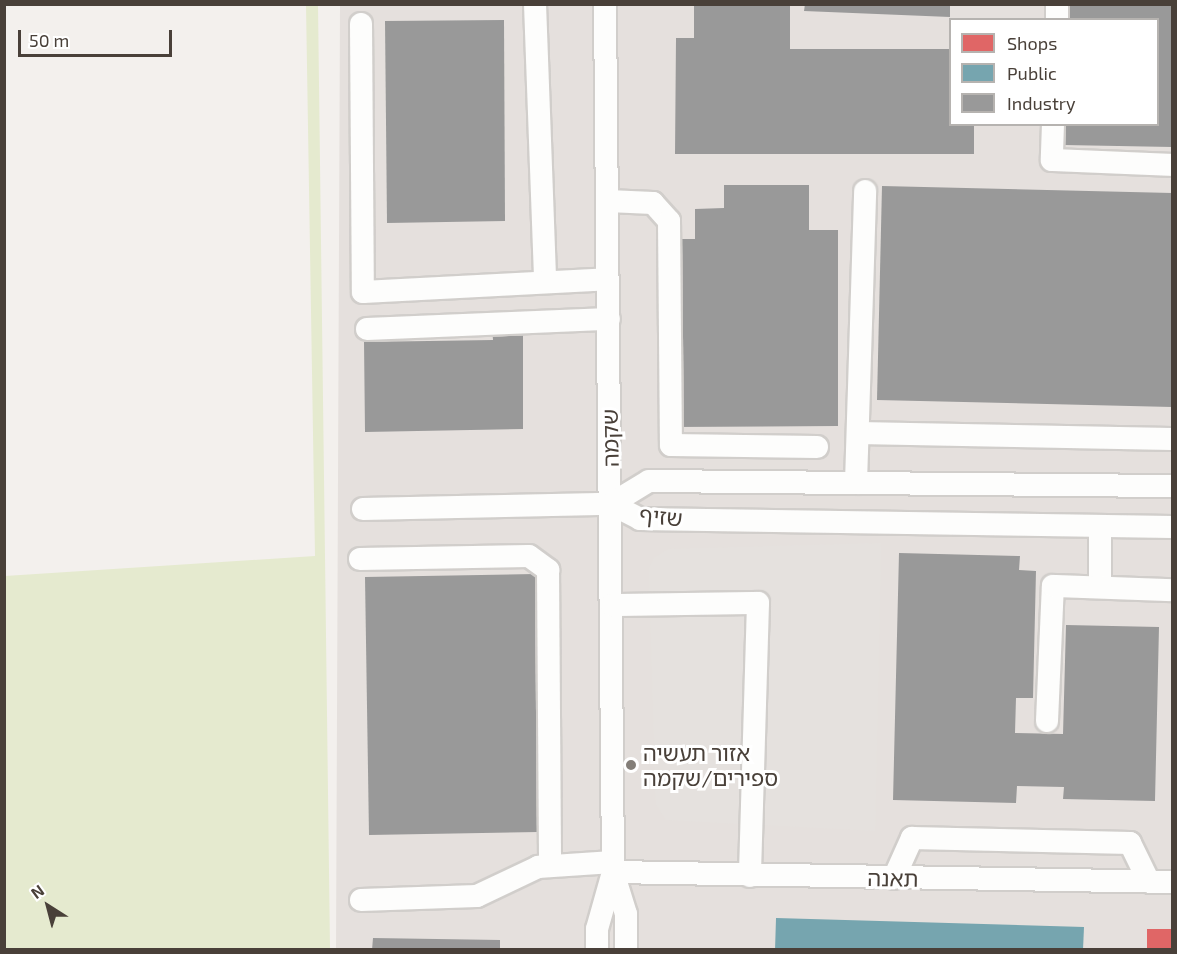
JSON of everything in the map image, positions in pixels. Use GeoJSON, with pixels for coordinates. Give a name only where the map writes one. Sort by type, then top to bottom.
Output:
{"type":"FeatureCollection","features":[{"type":"Feature","properties":{"kind":"street"},"geometry":{"type":"LineString","coordinates":[[535,4],[545,280]]}},
{"type":"Feature","properties":{"kind":"street","name":"שקמה"},"geometry":{"type":"LineString","coordinates":[[597,950],[597,929],[613,867],[605,4]]}},
{"type":"Feature","properties":{"kind":"street"},"geometry":{"type":"LineString","coordinates":[[361,24],[363,292],[545,280],[608,279]]}},
{"type":"Feature","properties":{"kind":"street"},"geometry":{"type":"LineString","coordinates":[[1053,126],[1052,160],[1173,165]]}},
{"type":"Feature","properties":{"kind":"street"},"geometry":{"type":"LineString","coordinates":[[856,483],[865,191]]}},
{"type":"Feature","properties":{"kind":"street"},"geometry":{"type":"LineString","coordinates":[[608,201],[653,203],[669,221],[671,445],[817,447]]}},
{"type":"Feature","properties":{"kind":"street"},"geometry":{"type":"LineString","coordinates":[[366,329],[609,319]]}},
{"type":"Feature","properties":{"kind":"street"},"geometry":{"type":"LineString","coordinates":[[858,433],[1173,439]]}},
{"type":"Feature","properties":{"kind":"street","name":"שזיף"},"geometry":{"type":"LineString","coordinates":[[611,504],[649,481],[1173,486]]}},
{"type":"Feature","properties":{"kind":"street"},"geometry":{"type":"LineString","coordinates":[[363,509],[611,504]]}},
{"type":"Feature","properties":{"kind":"street","name":"שזיף"},"geometry":{"type":"LineString","coordinates":[[611,504],[640,519],[1173,527]]}},
{"type":"Feature","properties":{"kind":"street"},"geometry":{"type":"LineString","coordinates":[[1100,526],[1100,587]]}},
{"type":"Feature","properties":{"kind":"street"},"geometry":{"type":"LineString","coordinates":[[360,559],[529,556],[548,570],[550,866]]}},
{"type":"Feature","properties":{"kind":"street"},"geometry":{"type":"LineString","coordinates":[[1047,721],[1053,586],[1170,590]]}},
{"type":"Feature","properties":{"kind":"street"},"geometry":{"type":"LineString","coordinates":[[612,605],[759,603],[750,876]]}},
{"type":"Feature","properties":{"kind":"street"},"geometry":{"type":"LineString","coordinates":[[894,878],[912,838],[1130,843],[1149,882]]}},
{"type":"Feature","properties":{"kind":"street","name":"תאנה"},"geometry":{"type":"LineString","coordinates":[[361,900],[477,896],[520,873],[550,866],[613,867],[750,876],[1173,882]]}},
{"type":"Feature","properties":{"kind":"street","name":"שקמה"},"geometry":{"type":"LineString","coordinates":[[613,867],[626,914],[626,950]]}},
{"type":"Feature","properties":{"kind":"shaded area"},"geometry":{"type":"Polygon","coordinates":[[[340,5],[1172,5],[1172,949],[336,950],[340,5]]]}},
{"type":"Feature","properties":{"kind":"shaded area"},"geometry":{"type":"Polygon","coordinates":[[[881,543],[875,831],[666,820],[656,804],[649,569],[654,558],[668,549],[881,543]]]}},
{"type":"Feature","properties":{"kind":"green space"},"geometry":{"type":"Polygon","coordinates":[[[306,5],[318,5],[330,949],[5,949],[5,576],[315,556],[306,5]]]}},
{"type":"Feature","properties":{"kind":"building: Shops"},"geometry":{"type":"Polygon","coordinates":[[[1147,929],[1172,929],[1172,950],[1147,950],[1147,929]]]}},
{"type":"Feature","properties":{"kind":"building: Public"},"geometry":{"type":"Polygon","coordinates":[[[776,918],[1084,927],[1083,950],[775,950],[776,918]]]}},
{"type":"Feature","properties":{"kind":"building: Industry"},"geometry":{"type":"Polygon","coordinates":[[[694,4],[790,4],[790,49],[949,49],[949,126],[974,126],[974,154],[675,154],[676,38],[694,38],[694,4]]]}},
{"type":"Feature","properties":{"kind":"building: Industry"},"geometry":{"type":"Polygon","coordinates":[[[805,4],[950,4],[950,17],[804,11],[805,4]]]}},
{"type":"Feature","properties":{"kind":"building: Industry"},"geometry":{"type":"Polygon","coordinates":[[[1067,4],[1172,4],[1172,147],[1064,145],[1064,126],[1159,126],[1159,18],[1067,18],[1067,4]]]}},
{"type":"Feature","properties":{"kind":"building: Industry"},"geometry":{"type":"Polygon","coordinates":[[[504,20],[505,221],[387,223],[385,21],[504,20]]]}},
{"type":"Feature","properties":{"kind":"building: Industry"},"geometry":{"type":"Polygon","coordinates":[[[724,185],[809,185],[809,230],[838,230],[838,426],[672,427],[672,239],[695,239],[695,209],[724,208],[724,185]]]}},
{"type":"Feature","properties":{"kind":"building: Industry"},"geometry":{"type":"Polygon","coordinates":[[[882,186],[1172,193],[1172,407],[877,400],[882,186]]]}},
{"type":"Feature","properties":{"kind":"building: Industry"},"geometry":{"type":"Polygon","coordinates":[[[492,326],[523,326],[523,429],[365,432],[364,342],[493,340],[492,326]]]}},
{"type":"Feature","properties":{"kind":"building: Industry"},"geometry":{"type":"Polygon","coordinates":[[[899,553],[1020,556],[1019,570],[1036,571],[1033,698],[1016,698],[1015,733],[1063,734],[1066,625],[1159,627],[1155,801],[1063,799],[1064,787],[1017,786],[1016,803],[893,800],[899,553]]]}},
{"type":"Feature","properties":{"kind":"building: Industry"},"geometry":{"type":"Polygon","coordinates":[[[535,574],[538,832],[369,835],[365,577],[535,574]]]}},
{"type":"Feature","properties":{"kind":"building: Industry"},"geometry":{"type":"Polygon","coordinates":[[[373,938],[500,940],[500,950],[372,950],[373,938]]]}},
{"type":"Feature","properties":{"kind":"place","name":"אזור תעשיה ספירים/שקמה"},"geometry":{"type":"Point","coordinates":[631,765]}}]}
